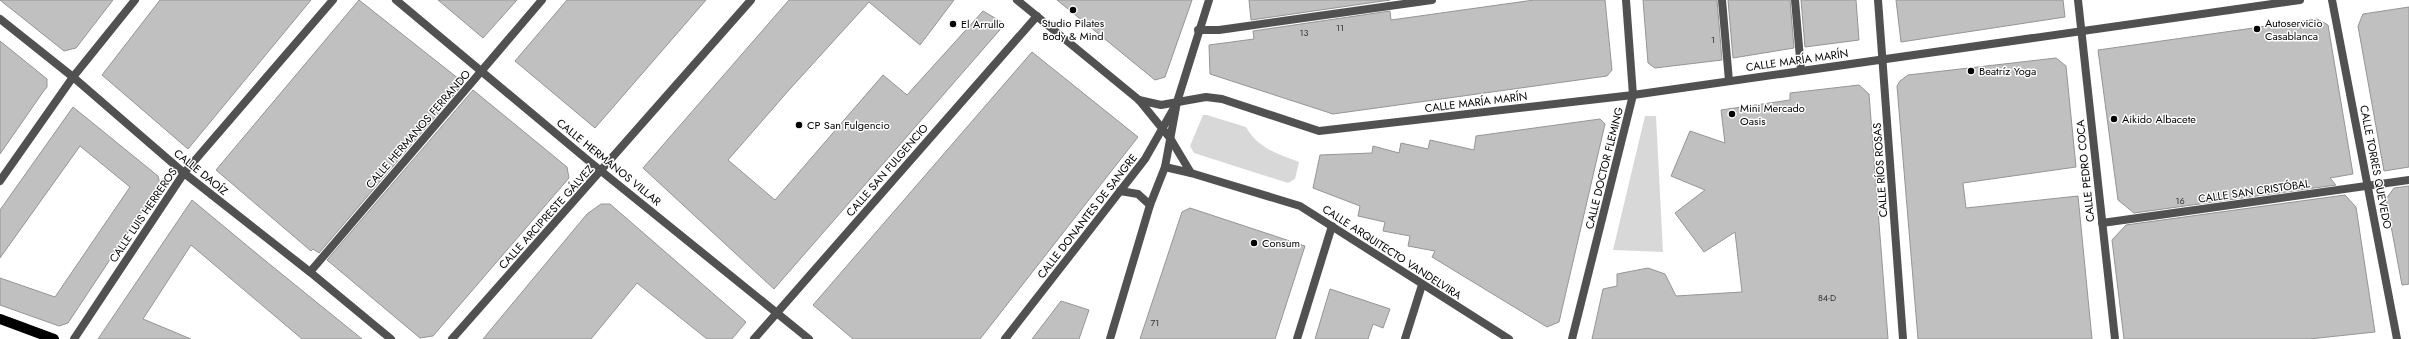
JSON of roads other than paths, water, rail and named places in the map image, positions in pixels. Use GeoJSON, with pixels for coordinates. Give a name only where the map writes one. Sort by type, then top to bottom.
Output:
{"type":"FeatureCollection","features":[{"type":"Feature","properties":{"kind":"main road"},"geometry":{"type":"LineString","coordinates":[[0,319],[54,339]]}},
{"type":"Feature","properties":{"kind":"street"},"geometry":{"type":"LineString","coordinates":[[0,181],[73,77],[135,0]]}},
{"type":"Feature","properties":{"kind":"street","name":"CALLE LUIS HERREROS"},"geometry":{"type":"LineString","coordinates":[[74,339],[184,173],[333,0]]}},
{"type":"Feature","properties":{"kind":"street","name":"CALLE HERMANOS VILLAR"},"geometry":{"type":"LineString","coordinates":[[396,0],[602,172],[810,339]]}},
{"type":"Feature","properties":{"kind":"street","name":"CALLE HERMANOS FERRANDO"},"geometry":{"type":"LineString","coordinates":[[310,272],[542,0]]}},
{"type":"Feature","properties":{"kind":"street","name":"CALLE ARCIPRESTE GÁLVEZ"},"geometry":{"type":"LineString","coordinates":[[452,339],[602,172],[751,0]]}},
{"type":"Feature","properties":{"kind":"street"},"geometry":{"type":"LineString","coordinates":[[1017,0],[1139,100],[1170,138],[1192,173]]}},
{"type":"Feature","properties":{"kind":"street"},"geometry":{"type":"LineString","coordinates":[[1110,339],[1150,205],[1165,167],[1177,102],[1198,30],[1209,0]]}},
{"type":"Feature","properties":{"kind":"street"},"geometry":{"type":"LineString","coordinates":[[1198,30],[1219,30],[1432,0]]}},
{"type":"Feature","properties":{"kind":"street","name":"CALLE DOCTOR FLEMING"},"geometry":{"type":"LineString","coordinates":[[1572,339],[1633,95],[1626,0]]}},
{"type":"Feature","properties":{"kind":"street"},"geometry":{"type":"LineString","coordinates":[[1722,0],[1729,81]]}},
{"type":"Feature","properties":{"kind":"street"},"geometry":{"type":"LineString","coordinates":[[1795,0],[1801,70]]}},
{"type":"Feature","properties":{"kind":"street","name":"CALLE RÍOS ROSAS"},"geometry":{"type":"LineString","coordinates":[[1878,0],[1903,339]]}},
{"type":"Feature","properties":{"kind":"street","name":"CALLE PEDRO COCA"},"geometry":{"type":"LineString","coordinates":[[2078,0],[2115,339]]}},
{"type":"Feature","properties":{"kind":"street","name":"CALLE MARÍA MARÍN"},"geometry":{"type":"LineString","coordinates":[[1139,100],[1161,105],[1206,97],[1222,99],[1319,131],[1633,95],[2300,0]]}},
{"type":"Feature","properties":{"kind":"street","name":"CALLE TORRES QUEVEDO"},"geometry":{"type":"LineString","coordinates":[[2332,0],[2369,186],[2397,339]]}},
{"type":"Feature","properties":{"kind":"street","name":"CALLE SAN FULGENCIO"},"geometry":{"type":"LineString","coordinates":[[754,339],[1036,16]]}},
{"type":"Feature","properties":{"kind":"street","name":"CALLE DAOÍZ"},"geometry":{"type":"LineString","coordinates":[[0,19],[73,77],[184,173],[310,272],[391,339]]}},
{"type":"Feature","properties":{"kind":"street","name":"CALLE DONANTES DE SANGRE"},"geometry":{"type":"LineString","coordinates":[[1005,339],[1145,159],[1177,102]]}},
{"type":"Feature","properties":{"kind":"street","name":"CALLE ARQUITECTO VANDELVIRA"},"geometry":{"type":"LineString","coordinates":[[1165,167],[1192,173],[1300,206],[1508,339]]}},
{"type":"Feature","properties":{"kind":"street","name":"CALLE SAN CRISTÓBAL"},"geometry":{"type":"LineString","coordinates":[[2102,222],[2409,180]]}},
{"type":"Feature","properties":{"kind":"street"},"geometry":{"type":"LineString","coordinates":[[1120,191],[1138,194],[1150,205]]}},
{"type":"Feature","properties":{"kind":"street"},"geometry":{"type":"LineString","coordinates":[[1297,339],[1332,226]]}},
{"type":"Feature","properties":{"kind":"street"},"geometry":{"type":"LineString","coordinates":[[1405,339],[1422,285]]}},
{"type":"Feature","properties":{"kind":"place","name":"Studio Pilates Body & Mind"},"geometry":{"type":"Point","coordinates":[1073,10]}},
{"type":"Feature","properties":{"kind":"place","name":"El Arrullo"},"geometry":{"type":"Point","coordinates":[953,24]}},
{"type":"Feature","properties":{"kind":"place","name":"Autoservicio Casablanca"},"geometry":{"type":"Point","coordinates":[2257,29]}},
{"type":"Feature","properties":{"kind":"place","name":"Beatríz Yoga"},"geometry":{"type":"Point","coordinates":[1971,71]}},
{"type":"Feature","properties":{"kind":"place","name":"Mini Mercado Oasis"},"geometry":{"type":"Point","coordinates":[1732,114]}},
{"type":"Feature","properties":{"kind":"place","name":"Aikido Albacete"},"geometry":{"type":"Point","coordinates":[2114,119]}},
{"type":"Feature","properties":{"kind":"place","name":"CP San Fulgencio"},"geometry":{"type":"Point","coordinates":[799,125]}},
{"type":"Feature","properties":{"kind":"place","name":"Consum"},"geometry":{"type":"Point","coordinates":[1254,243]}}]}
